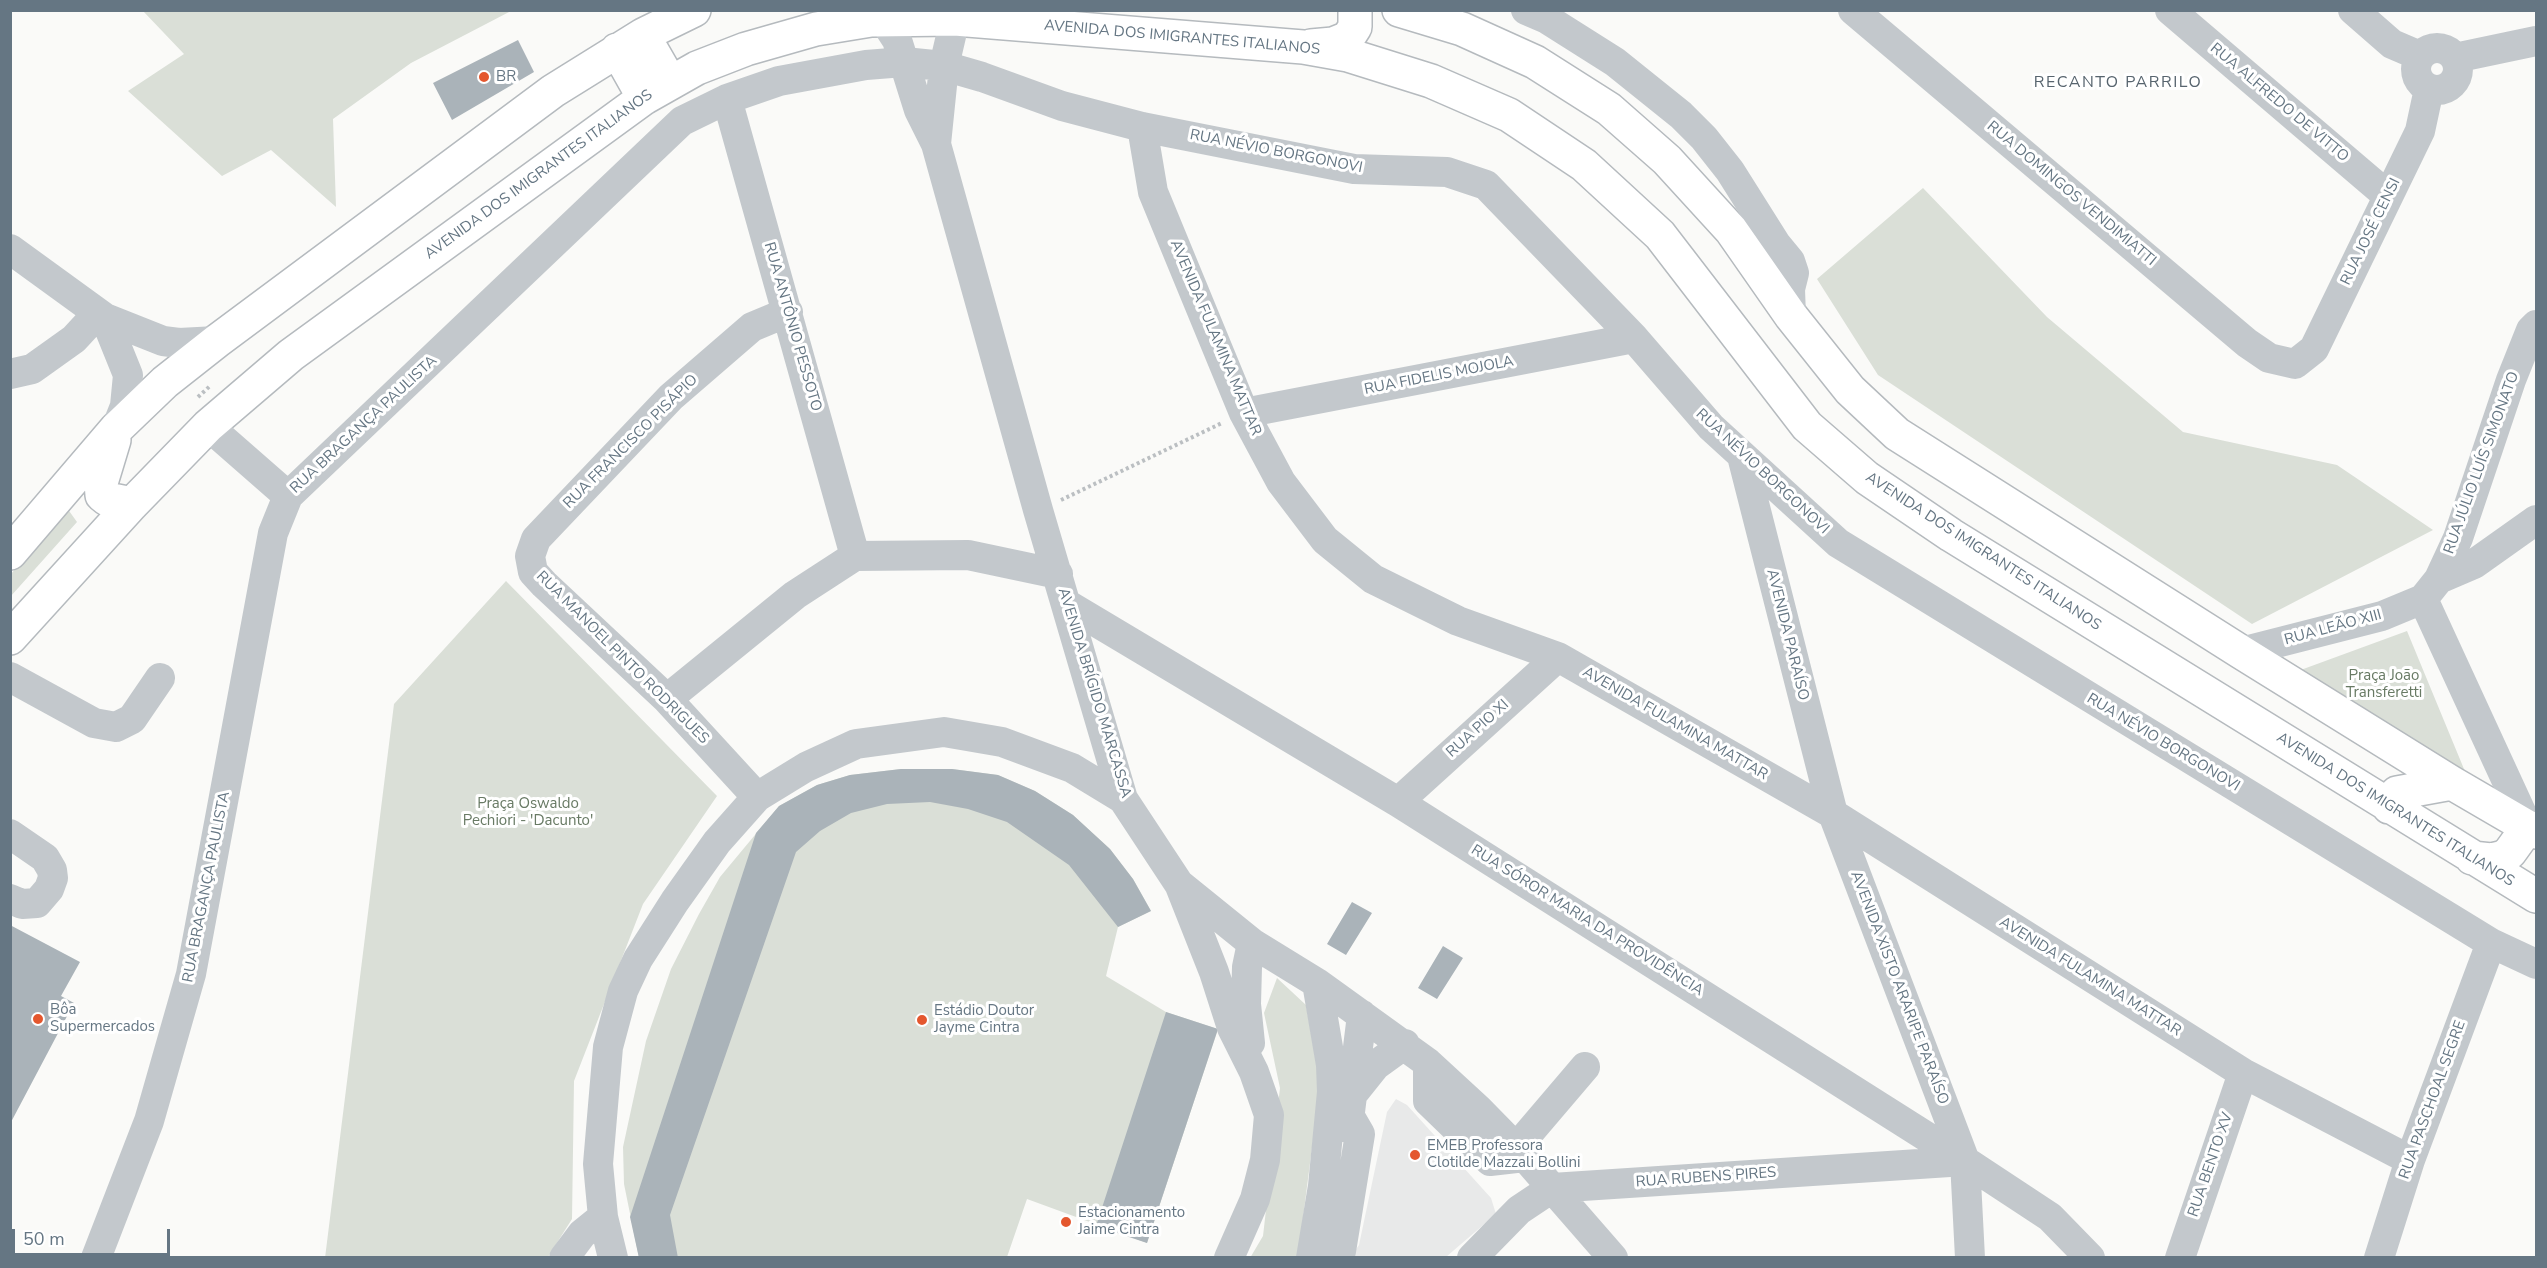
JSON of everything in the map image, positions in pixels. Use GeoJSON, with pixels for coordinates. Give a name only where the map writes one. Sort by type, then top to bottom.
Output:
{"type":"FeatureCollection","features":[{"type":"Feature","properties":{"kind":"main road"},"geometry":{"type":"LineString","coordinates":[[10,553],[116,429],[165,382],[217,340],[553,91],[630,42],[694,10]]}},
{"type":"Feature","properties":{"kind":"main road"},"geometry":{"type":"LineString","coordinates":[[1303,47],[1333,44],[1348,38],[1355,27],[1355,10]]}},
{"type":"Feature","properties":{"kind":"main road"},"geometry":{"type":"LineString","coordinates":[[1399,10],[1462,29],[1535,62],[1610,109],[1667,160],[1731,230],[1791,316],[1850,390],[1897,434],[2241,652],[2532,830],[2504,857],[2490,860],[2472,858]]}},
{"type":"Feature","properties":{"kind":"main road","name":"AVENIDA DOS IMIGRANTES ITALIANOS"},"geometry":{"type":"LineString","coordinates":[[10,638],[132,504],[208,426],[291,355],[657,90],[697,68],[746,49],[816,29],[884,20],[955,19],[1303,47],[1348,55],[1431,81],[1509,115],[1584,165],[1660,235],[1807,426],[1867,478],[1951,535],[2536,896]]}},
{"type":"Feature","properties":{"kind":"main road"},"geometry":{"type":"LineString","coordinates":[[630,42],[657,90]]}},
{"type":"Feature","properties":{"kind":"main road"},"geometry":{"type":"LineString","coordinates":[[116,429],[101,490],[107,499],[132,504]]}},
{"type":"Feature","properties":{"kind":"main road"},"geometry":{"type":"LineString","coordinates":[[2389,807],[2397,793],[2452,783]]}},
{"type":"Feature","properties":{"kind":"street"},"geometry":{"type":"LineString","coordinates":[[1526,10],[1625,69],[1704,138],[1730,171],[1776,244],[1790,261],[1794,273],[1790,289],[1791,316]]}},
{"type":"Feature","properties":{"kind":"street","name":"RUA DOMINGOS VENDIMIATTI"},"geometry":{"type":"LineString","coordinates":[[1854,10],[2247,343],[2269,358],[2295,364]]}},
{"type":"Feature","properties":{"kind":"street","name":"RUA ALFREDO DE VITTO"},"geometry":{"type":"LineString","coordinates":[[2170,10],[2388,196]]}},
{"type":"Feature","properties":{"kind":"street"},"geometry":{"type":"LineString","coordinates":[[2353,10],[2392,44],[2420,56]]}},
{"type":"Feature","properties":{"kind":"street","name":"AVENIDA BRÍGIDO MARCASSA"},"geometry":{"type":"LineString","coordinates":[[936,144],[944,66],[955,19]]}},
{"type":"Feature","properties":{"kind":"street","name":"AVENIDA BRÍGIDO MARCASSA"},"geometry":{"type":"LineString","coordinates":[[884,20],[897,40],[919,110],[936,144],[1038,510],[1068,605],[1123,798],[1179,884],[1252,943],[1317,983],[1405,1044],[1428,1063],[1428,1101],[1490,1161],[1520,1153]]}},
{"type":"Feature","properties":{"kind":"street"},"geometry":{"type":"LineString","coordinates":[[2455,58],[2536,41]]}},
{"type":"Feature","properties":{"kind":"street"},"geometry":{"type":"LineString","coordinates":[[2437,47],[2445,49],[2455,58],[2459,71],[2454,83],[2443,90],[2429,89],[2419,81],[2416,75],[2420,56],[2437,47]]}},
{"type":"Feature","properties":{"kind":"street","name":"RUA BRAGANÇA PAULISTA"},"geometry":{"type":"LineString","coordinates":[[96,1257],[149,1121],[191,974],[273,534],[288,496],[682,121],[728,99],[779,81],[866,65],[904,62],[944,66]]}},
{"type":"Feature","properties":{"kind":"street","name":"RUA NÉVIO BORGONOVI"},"geometry":{"type":"LineString","coordinates":[[944,66],[982,76],[1062,106],[1142,127],[1354,169],[1447,172],[1486,185],[1634,338],[1711,428],[1838,543],[2491,943],[2536,964]]}},
{"type":"Feature","properties":{"kind":"street","name":"RUA JOSÉ CENSI"},"geometry":{"type":"LineString","coordinates":[[2295,364],[2314,349],[2420,131],[2429,89]]}},
{"type":"Feature","properties":{"kind":"street","name":"RUA ANTÔNIO PESSOTO"},"geometry":{"type":"LineString","coordinates":[[728,99],[855,556]]}},
{"type":"Feature","properties":{"kind":"street","name":"AVENIDA FULAMINA MATTAR"},"geometry":{"type":"LineString","coordinates":[[1142,127],[1153,192],[1244,413],[1281,482],[1324,540],[1373,579],[1458,621],[1558,657],[1833,814],[2243,1073],[2410,1160]]}},
{"type":"Feature","properties":{"kind":"street"},"geometry":{"type":"LineString","coordinates":[[10,249],[101,316],[163,340],[179,343],[217,340]]}},
{"type":"Feature","properties":{"kind":"street","name":"RUA FRANCISCO PISÁPIO"},"geometry":{"type":"LineString","coordinates":[[536,539],[671,397],[752,327],[788,312]]}},
{"type":"Feature","properties":{"kind":"street"},"geometry":{"type":"LineString","coordinates":[[10,374],[32,369],[101,316]]}},
{"type":"Feature","properties":{"kind":"street"},"geometry":{"type":"LineString","coordinates":[[101,316],[128,375],[125,406],[116,429]]}},
{"type":"Feature","properties":{"kind":"street","name":"RUA JÚLIO LUÍS SIMONATO"},"geometry":{"type":"LineString","coordinates":[[2431,589],[2457,538],[2511,380],[2531,330],[2536,325]]}},
{"type":"Feature","properties":{"kind":"street","name":"RUA FIDELIS MOJOLA"},"geometry":{"type":"LineString","coordinates":[[1244,413],[1634,338]]}},
{"type":"Feature","properties":{"kind":"street"},"geometry":{"type":"LineString","coordinates":[[208,426],[288,496]]}},
{"type":"Feature","properties":{"kind":"street","name":"AVENIDA PARAÍSO"},"geometry":{"type":"LineString","coordinates":[[1742,456],[1833,814]]}},
{"type":"Feature","properties":{"kind":"street","name":"RUA LEÃO XIII"},"geometry":{"type":"LineString","coordinates":[[2241,652],[2382,616],[2474,564],[2536,520]]}},
{"type":"Feature","properties":{"kind":"street","name":"RUA MANOEL PINTO RODRIGUES"},"geometry":{"type":"LineString","coordinates":[[536,539],[530,556],[533,572],[667,699],[757,797]]}},
{"type":"Feature","properties":{"kind":"street"},"geometry":{"type":"LineString","coordinates":[[667,699],[795,595],[855,556],[968,555],[1058,574]]}},
{"type":"Feature","properties":{"kind":"street"},"geometry":{"type":"LineString","coordinates":[[2431,589],[2532,830]]}},
{"type":"Feature","properties":{"kind":"street","name":"RUA SÓROR MARIA DA PROVIDÊNCIA"},"geometry":{"type":"LineString","coordinates":[[1068,605],[1398,802],[1965,1161],[2050,1217],[2091,1257]]}},
{"type":"Feature","properties":{"kind":"street","name":"RUA PIO XI"},"geometry":{"type":"LineString","coordinates":[[1398,802],[1558,657]]}},
{"type":"Feature","properties":{"kind":"street"},"geometry":{"type":"LineString","coordinates":[[10,677],[94,723],[116,727],[132,719],[160,678]]}},
{"type":"Feature","properties":{"kind":"street"},"geometry":{"type":"LineString","coordinates":[[613,1257],[603,1217],[598,1164],[607,1059],[623,991],[638,959],[681,892],[717,842],[757,797],[806,767],[856,744],[944,732],[1002,742],[1072,768],[1123,798]]}},
{"type":"Feature","properties":{"kind":"street","name":"AVENIDA XISTO ARARIPE PARAÍSO"},"geometry":{"type":"LineString","coordinates":[[1833,814],[1965,1161],[1970,1257]]}},
{"type":"Feature","properties":{"kind":"street"},"geometry":{"type":"LineString","coordinates":[[10,834],[45,858],[52,870],[53,878],[49,889],[37,903],[22,904],[10,899]]}},
{"type":"Feature","properties":{"kind":"street"},"geometry":{"type":"LineString","coordinates":[[1179,884],[1215,972],[1232,1028],[1254,1072],[1269,1115],[1264,1160],[1255,1199],[1229,1257]]}},
{"type":"Feature","properties":{"kind":"street"},"geometry":{"type":"LineString","coordinates":[[1252,943],[1247,967],[1246,1004],[1254,1072]]}},
{"type":"Feature","properties":{"kind":"street","name":"RUA PASCHOAL SEGRE"},"geometry":{"type":"LineString","coordinates":[[2379,1257],[2410,1160],[2491,943]]}},
{"type":"Feature","properties":{"kind":"street"},"geometry":{"type":"LineString","coordinates":[[1311,1257],[1323,1186],[1332,1092],[1328,1042],[1317,983]]}},
{"type":"Feature","properties":{"kind":"street"},"geometry":{"type":"LineString","coordinates":[[1331,1257],[1362,1015]]}},
{"type":"Feature","properties":{"kind":"street"},"geometry":{"type":"LineString","coordinates":[[1350,1105],[1376,1065],[1405,1044]]}},
{"type":"Feature","properties":{"kind":"street"},"geometry":{"type":"LineString","coordinates":[[1585,1067],[1520,1153],[1613,1257]]}},
{"type":"Feature","properties":{"kind":"street","name":"RUA BENTO XV"},"geometry":{"type":"LineString","coordinates":[[2180,1257],[2243,1073]]}},
{"type":"Feature","properties":{"kind":"street","name":"RUA RUBENS PIRES"},"geometry":{"type":"LineString","coordinates":[[1473,1257],[1519,1209],[1552,1188],[1965,1161]]}},
{"type":"Feature","properties":{"kind":"street"},"geometry":{"type":"LineString","coordinates":[[564,1257],[582,1234],[603,1217]]}},
{"type":"Feature","properties":{"kind":"path"},"geometry":{"type":"LineString","coordinates":[[1038,510],[1244,413]]}},
{"type":"Feature","properties":{"kind":"shaded area","name":"EMEB Professora Clotilde Mazzali Bollini"},"geometry":{"type":"Polygon","coordinates":[[[1396,1099],[1407,1105],[1491,1198],[1496,1214],[1446,1257],[1350,1258],[1359,1245],[1387,1112],[1396,1099]]]}},
{"type":"Feature","properties":{"kind":"green space"},"geometry":{"type":"Polygon","coordinates":[[[143,11],[511,11],[411,63],[333,119],[336,207],[271,150],[222,176],[128,91],[184,54],[143,11]]]}},
{"type":"Feature","properties":{"kind":"green space"},"geometry":{"type":"Polygon","coordinates":[[[1923,188],[2047,317],[2183,432],[2337,465],[2433,530],[2252,624],[1878,375],[1817,279],[1923,188]]]}},
{"type":"Feature","properties":{"kind":"green space"},"geometry":{"type":"Polygon","coordinates":[[[67,508],[77,522],[11,596],[11,574],[67,508]]]}},
{"type":"Feature","properties":{"kind":"green space","name":"Praça Oswaldo Pechiori - 'Dacunto'"},"geometry":{"type":"Polygon","coordinates":[[[506,581],[717,796],[643,904],[574,1081],[572,1219],[548,1257],[325,1258],[394,704],[506,581]]]}},
{"type":"Feature","properties":{"kind":"green space","name":"Praça João Transferetti"},"geometry":{"type":"Polygon","coordinates":[[[2407,631],[2471,786],[2287,675],[2407,631]]]}},
{"type":"Feature","properties":{"kind":"green space","name":"Estádio Doutor Jayme Cintra"},"geometry":{"type":"Polygon","coordinates":[[[901,769],[952,769],[998,775],[1035,791],[1073,815],[1110,849],[1133,879],[1151,911],[1118,927],[1106,976],[1166,1012],[1218,1029],[1147,1243],[1027,1199],[1007,1257],[639,1258],[624,1184],[623,1147],[646,1041],[671,969],[699,914],[720,877],[779,806],[817,785],[850,775],[901,769]]]}},
{"type":"Feature","properties":{"kind":"green space"},"geometry":{"type":"Polygon","coordinates":[[[1277,978],[1306,1005],[1320,1085],[1298,1257],[1250,1258],[1263,1236],[1280,1088],[1264,1013],[1277,978]]]}},
{"type":"Feature","properties":{"kind":"building","name":"BR"},"geometry":{"type":"Polygon","coordinates":[[[518,40],[534,72],[452,120],[433,83],[518,40]]]}},
{"type":"Feature","properties":{"kind":"building"},"geometry":{"type":"Polygon","coordinates":[[[901,769],[952,769],[998,775],[1035,791],[1073,815],[1110,849],[1133,879],[1151,911],[1118,927],[1069,865],[1007,822],[968,809],[930,802],[887,804],[851,813],[820,831],[796,852],[670,1215],[678,1258],[639,1258],[630,1217],[756,833],[779,806],[817,785],[850,775],[901,769]]]}},
{"type":"Feature","properties":{"kind":"building"},"geometry":{"type":"Polygon","coordinates":[[[1352,902],[1372,913],[1346,955],[1327,944],[1352,902]]]}},
{"type":"Feature","properties":{"kind":"building","name":"Bôa Supermercados"},"geometry":{"type":"Polygon","coordinates":[[[10,925],[80,962],[61,996],[74,1003],[10,1124],[10,925]]]}},
{"type":"Feature","properties":{"kind":"building"},"geometry":{"type":"Polygon","coordinates":[[[1443,946],[1463,958],[1437,999],[1418,988],[1443,946]]]}},
{"type":"Feature","properties":{"kind":"building"},"geometry":{"type":"Polygon","coordinates":[[[1166,1012],[1218,1029],[1147,1243],[1096,1226],[1166,1012]]]}},
{"type":"Feature","properties":{"kind":"place","name":"BR"},"geometry":{"type":"Point","coordinates":[484,77]}},
{"type":"Feature","properties":{"kind":"place","name":"Bôa Supermercados"},"geometry":{"type":"Point","coordinates":[38,1019]}},
{"type":"Feature","properties":{"kind":"place","name":"Estádio Doutor Jayme Cintra"},"geometry":{"type":"Point","coordinates":[922,1020]}},
{"type":"Feature","properties":{"kind":"place","name":"EMEB Professora Clotilde Mazzali Bollini"},"geometry":{"type":"Point","coordinates":[1415,1155]}},
{"type":"Feature","properties":{"kind":"place","name":"Estacionamento Jaime Cintra"},"geometry":{"type":"Point","coordinates":[1066,1222]}},
{"type":"Feature","properties":{"kind":"district","name":"RECANTO PARRILO"},"geometry":{"type":"Point","coordinates":[2118,83]}}]}
